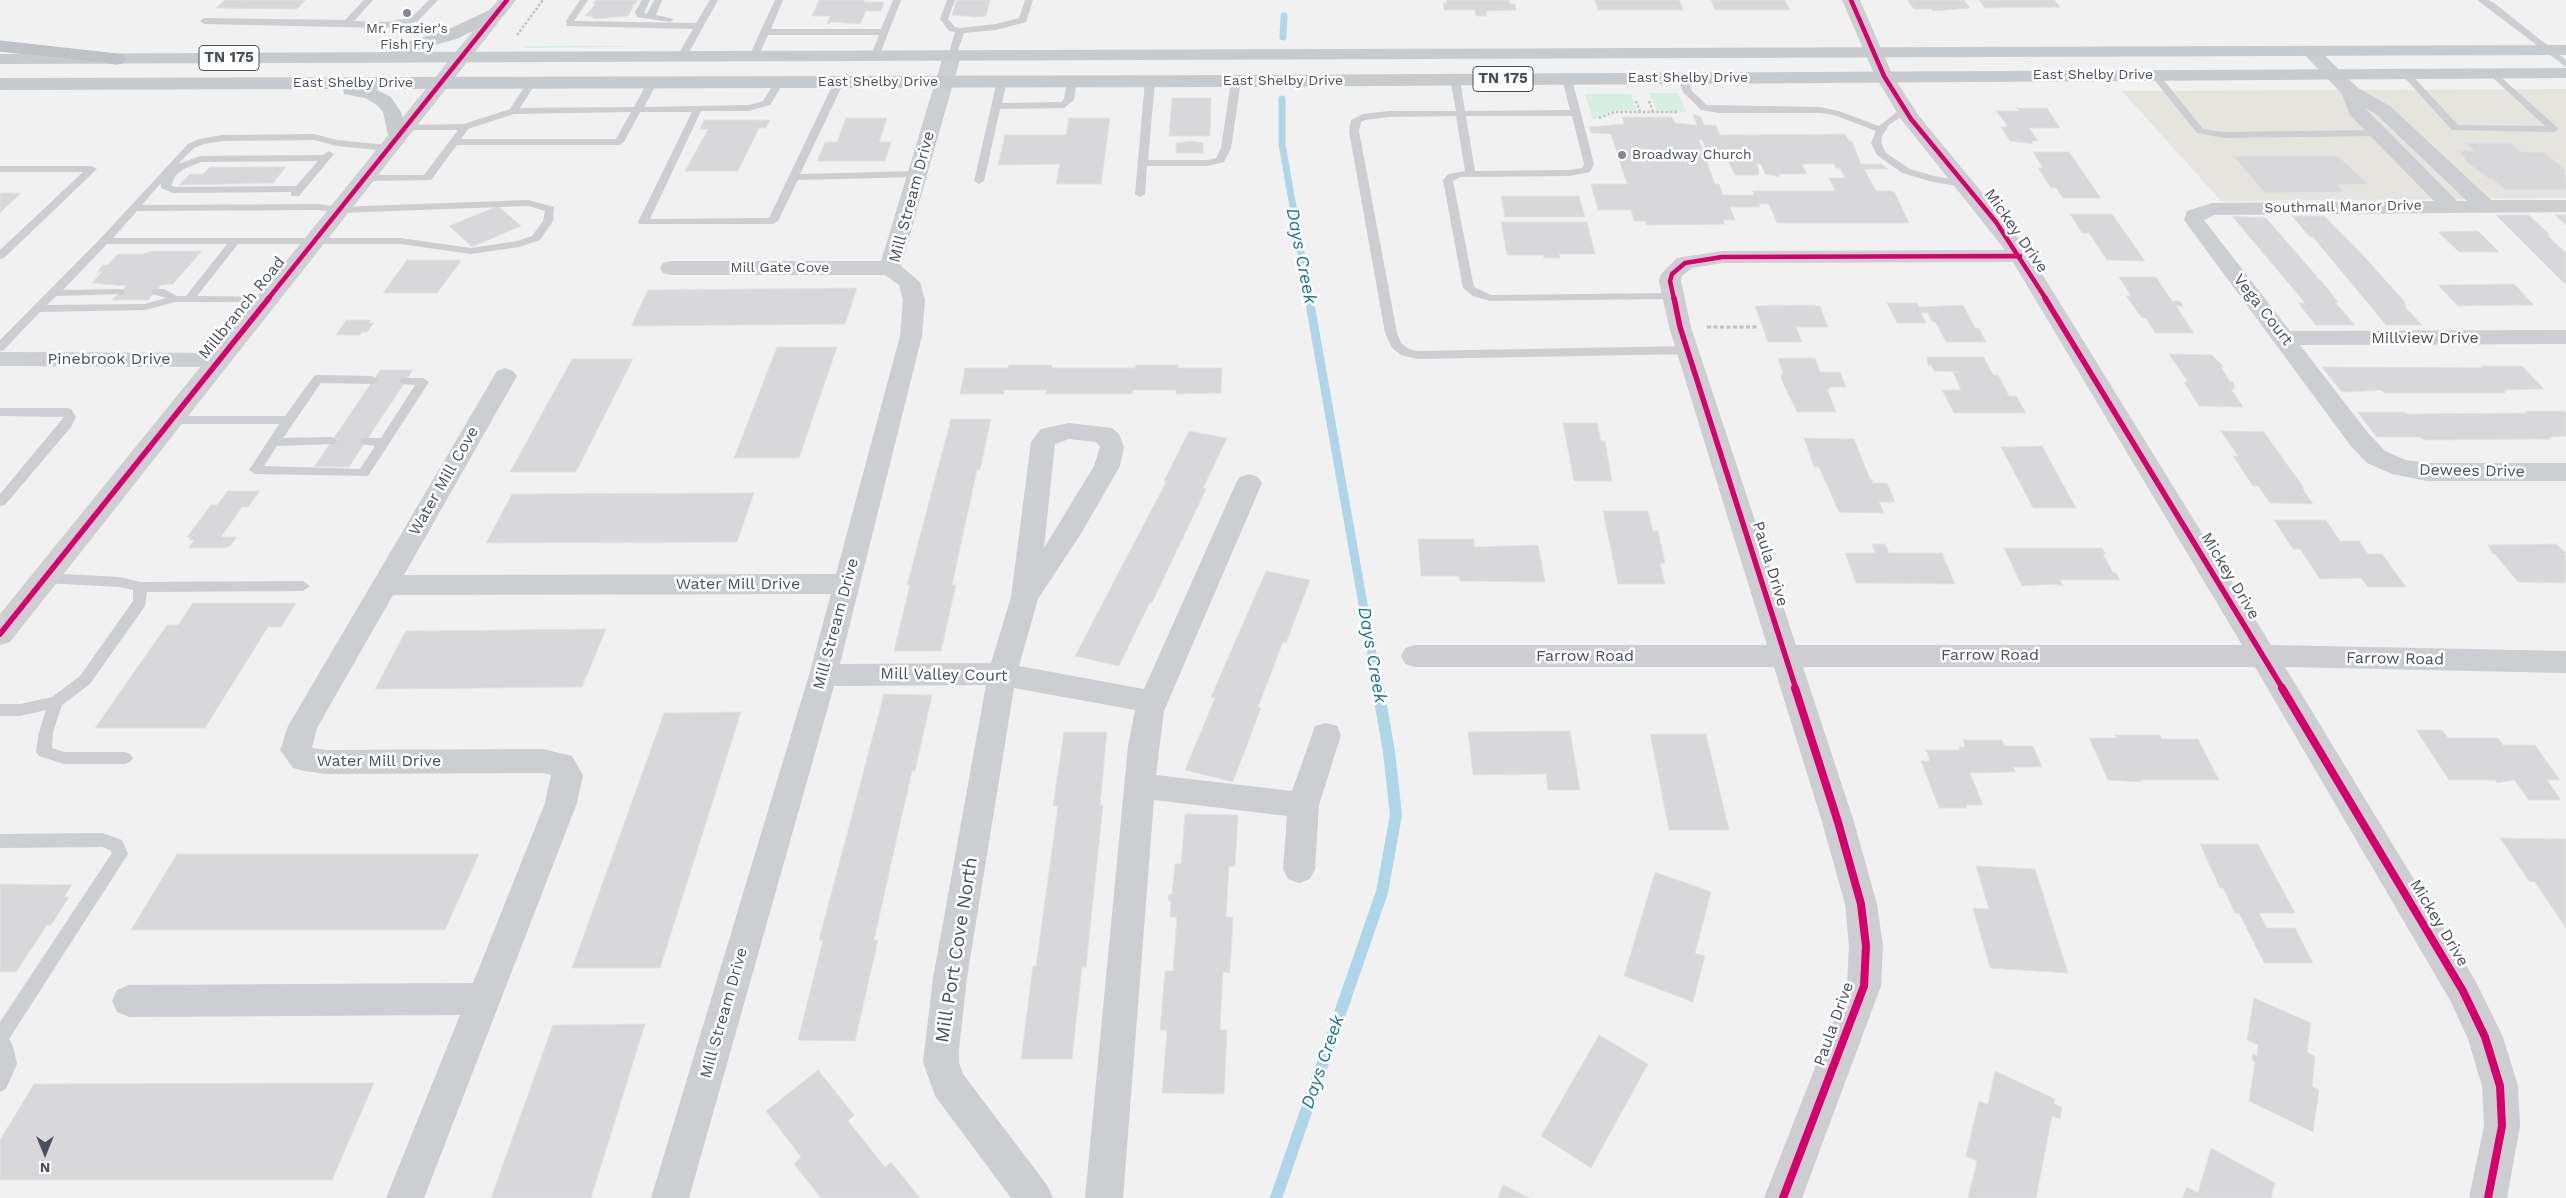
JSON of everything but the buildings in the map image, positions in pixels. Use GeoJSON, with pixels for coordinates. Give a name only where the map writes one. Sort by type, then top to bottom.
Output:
{"type":"FeatureCollection","features":[{"type":"Feature","properties":{"kind":"highway"},"geometry":{"type":"LineString","coordinates":[[0,46],[65,55],[117,58]]}},
{"type":"Feature","properties":{"kind":"main road"},"geometry":{"type":"LineString","coordinates":[[311,58],[382,52],[418,46],[453,34],[502,5]]}},
{"type":"Feature","properties":{"kind":"main road","name":"Millbranch Road"},"geometry":{"type":"LineString","coordinates":[[0,634],[502,5]]}},
{"type":"Feature","properties":{"kind":"main road","name":"East Shelby Drive"},"geometry":{"type":"LineString","coordinates":[[0,59],[459,59],[2557,50]]}},
{"type":"Feature","properties":{"kind":"main road","name":"East Shelby Drive"},"geometry":{"type":"LineString","coordinates":[[0,84],[1236,81],[2566,73]]}},
{"type":"Feature","properties":{"kind":"main road"},"geometry":{"type":"LineString","coordinates":[[310,83],[370,93],[384,101],[392,112],[397,137]]}},
{"type":"Feature","properties":{"kind":"street","name":"Mickey Drive"},"geometry":{"type":"LineString","coordinates":[[1851,0],[1884,76],[1931,144],[1996,222],[2020,256],[2263,656],[2463,991],[2485,1037],[2500,1086],[2502,1126],[2488,1198]]}},
{"type":"Feature","properties":{"kind":"street","name":"Southmall Manor Drive"},"geometry":{"type":"LineString","coordinates":[[2310,51],[2351,92],[2383,110],[2485,206]]}},
{"type":"Feature","properties":{"kind":"street","name":"Mill Stream Drive"},"geometry":{"type":"LineString","coordinates":[[670,1198],[823,674],[894,407],[913,318],[913,291],[909,282],[902,274],[890,268],[952,56]]}},
{"type":"Feature","properties":{"kind":"street","name":"Southmall Manor Drive"},"geometry":{"type":"LineString","coordinates":[[2351,92],[2357,111],[2451,206]]}},
{"type":"Feature","properties":{"kind":"street"},"geometry":{"type":"LineString","coordinates":[[2382,138],[2419,143]]}},
{"type":"Feature","properties":{"kind":"street","name":"Southmall Manor Drive"},"geometry":{"type":"LineString","coordinates":[[2235,208],[2566,206]]}},
{"type":"Feature","properties":{"kind":"street","name":"Vega Court"},"geometry":{"type":"LineString","coordinates":[[2235,208],[2200,212],[2194,215],[2194,220],[2285,338],[2359,439]]}},
{"type":"Feature","properties":{"kind":"street","name":"Paula Drive"},"geometry":{"type":"LineString","coordinates":[[1783,1198],[1864,986],[1866,946],[1861,904],[1838,822],[1684,338],[1672,296],[1670,281],[1672,274],[1685,263],[1699,259],[1746,256],[2020,256]]}},
{"type":"Feature","properties":{"kind":"street","name":"Mill Gate Cove"},"geometry":{"type":"LineString","coordinates":[[671,268],[890,268]]}},
{"type":"Feature","properties":{"kind":"street","name":"Millview Drive"},"geometry":{"type":"LineString","coordinates":[[2285,338],[2566,337]]}},
{"type":"Feature","properties":{"kind":"street","name":"Pinebrook Drive"},"geometry":{"type":"LineString","coordinates":[[0,359],[218,360]]}},
{"type":"Feature","properties":{"kind":"street","name":"Water Mill Cove"},"geometry":{"type":"LineString","coordinates":[[384,585],[505,376]]}},
{"type":"Feature","properties":{"kind":"street"},"geometry":{"type":"LineString","coordinates":[[1080,431],[1102,434],[1110,440],[1112,447],[1106,466],[1069,532],[1024,597],[1043,442],[1046,437],[1057,433],[1080,431]]}},
{"type":"Feature","properties":{"kind":"street","name":"Dewees Drive"},"geometry":{"type":"LineString","coordinates":[[2359,439],[2376,457],[2401,468],[2418,471],[2454,473],[2566,472]]}},
{"type":"Feature","properties":{"kind":"street"},"geometry":{"type":"LineString","coordinates":[[1104,1198],[1146,727],[1152,702],[1249,483]]}},
{"type":"Feature","properties":{"kind":"street","name":"Water Mill Drive"},"geometry":{"type":"LineString","coordinates":[[405,1198],[561,802],[568,775],[561,765],[542,761],[326,762],[310,761],[300,756],[295,750],[303,726],[384,585],[847,584]]}},
{"type":"Feature","properties":{"kind":"street","name":"Mill Port Cove North"},"geometry":{"type":"LineString","coordinates":[[1024,597],[1002,674],[950,978],[941,1062],[948,1084],[1034,1198]]}},
{"type":"Feature","properties":{"kind":"street","name":"Farrow Road"},"geometry":{"type":"LineString","coordinates":[[1414,656],[2263,656],[2566,662]]}},
{"type":"Feature","properties":{"kind":"street","name":"Mill Valley Court"},"geometry":{"type":"LineString","coordinates":[[823,674],[1002,674],[1152,702]]}},
{"type":"Feature","properties":{"kind":"street"},"geometry":{"type":"LineString","coordinates":[[1299,869],[1303,804],[1326,735]]}},
{"type":"Feature","properties":{"kind":"street"},"geometry":{"type":"LineString","coordinates":[[1140,786],[1303,804]]}},
{"type":"Feature","properties":{"kind":"street"},"geometry":{"type":"LineString","coordinates":[[129,1001],[484,999]]}},
{"type":"Feature","properties":{"kind":"lane"},"geometry":{"type":"LineString","coordinates":[[347,23],[370,0]]}},
{"type":"Feature","properties":{"kind":"lane"},"geometry":{"type":"LineString","coordinates":[[204,21],[385,25],[414,20],[434,0]]}},
{"type":"Feature","properties":{"kind":"lane"},"geometry":{"type":"LineString","coordinates":[[584,0],[570,21],[570,24],[588,26],[701,23]]}},
{"type":"Feature","properties":{"kind":"lane"},"geometry":{"type":"LineString","coordinates":[[588,26],[582,22],[582,18],[595,0]]}},
{"type":"Feature","properties":{"kind":"lane"},"geometry":{"type":"LineString","coordinates":[[646,0],[639,12],[640,15],[701,23]]}},
{"type":"Feature","properties":{"kind":"lane"},"geometry":{"type":"LineString","coordinates":[[654,18],[651,15],[658,0]]}},
{"type":"Feature","properties":{"kind":"lane"},"geometry":{"type":"LineString","coordinates":[[681,58],[714,0]]}},
{"type":"Feature","properties":{"kind":"lane"},"geometry":{"type":"LineString","coordinates":[[754,57],[779,0]]}},
{"type":"Feature","properties":{"kind":"lane"},"geometry":{"type":"LineString","coordinates":[[876,57],[897,0]]}},
{"type":"Feature","properties":{"kind":"lane"},"geometry":{"type":"LineString","coordinates":[[951,0],[944,19],[952,29],[960,31],[996,27],[1023,20],[1029,0]]}},
{"type":"Feature","properties":{"kind":"lane"},"geometry":{"type":"LineString","coordinates":[[2481,0],[2490,2],[2557,50],[2566,64]]}},
{"type":"Feature","properties":{"kind":"lane"},"geometry":{"type":"LineString","coordinates":[[952,56],[960,31]]}},
{"type":"Feature","properties":{"kind":"lane"},"geometry":{"type":"LineString","coordinates":[[764,32],[884,32]]}},
{"type":"Feature","properties":{"kind":"lane"},"geometry":{"type":"LineString","coordinates":[[2406,74],[2455,128],[2554,129],[2494,74]]}},
{"type":"Feature","properties":{"kind":"lane"},"geometry":{"type":"LineString","coordinates":[[2155,75],[2200,131],[2223,135],[2382,138]]}},
{"type":"Feature","properties":{"kind":"lane"},"geometry":{"type":"LineString","coordinates":[[1683,78],[1688,92],[1704,108],[1720,110],[1820,110],[1880,129]]}},
{"type":"Feature","properties":{"kind":"lane"},"geometry":{"type":"LineString","coordinates":[[1567,79],[1588,164],[1586,170],[1569,173],[1471,174],[1452,176],[1448,180],[1466,280],[1472,292],[1490,298],[1672,296]]}},
{"type":"Feature","properties":{"kind":"lane"},"geometry":{"type":"LineString","coordinates":[[1455,80],[1471,174]]}},
{"type":"Feature","properties":{"kind":"lane"},"geometry":{"type":"LineString","coordinates":[[996,106],[1064,105],[1069,100],[1072,81]]}},
{"type":"Feature","properties":{"kind":"lane"},"geometry":{"type":"LineString","coordinates":[[1140,194],[1150,81]]}},
{"type":"Feature","properties":{"kind":"lane"},"geometry":{"type":"LineString","coordinates":[[1143,163],[1208,163],[1220,160],[1226,148],[1236,81]]}},
{"type":"Feature","properties":{"kind":"lane"},"geometry":{"type":"LineString","coordinates":[[454,142],[510,138],[584,138],[618,142],[652,82]]}},
{"type":"Feature","properties":{"kind":"lane"},"geometry":{"type":"LineString","coordinates":[[0,347],[104,241],[192,146],[215,139],[314,137],[338,143],[397,137],[465,127],[513,111],[749,108],[767,103],[779,82]]}},
{"type":"Feature","properties":{"kind":"lane"},"geometry":{"type":"LineString","coordinates":[[698,108],[643,222],[773,221],[839,82]]}},
{"type":"Feature","properties":{"kind":"lane"},"geometry":{"type":"LineString","coordinates":[[979,181],[1002,82]]}},
{"type":"Feature","properties":{"kind":"lane"},"geometry":{"type":"LineString","coordinates":[[513,111],[531,83]]}},
{"type":"Feature","properties":{"kind":"lane"},"geometry":{"type":"LineString","coordinates":[[570,122],[577,110]]}},
{"type":"Feature","properties":{"kind":"lane"},"geometry":{"type":"LineString","coordinates":[[594,122],[601,110]]}},
{"type":"Feature","properties":{"kind":"lane"},"geometry":{"type":"LineString","coordinates":[[1906,110],[1880,129],[1876,136],[1878,149],[1882,155],[1897,167],[1920,176],[1965,184]]}},
{"type":"Feature","properties":{"kind":"lane"},"geometry":{"type":"LineString","coordinates":[[521,122],[529,111]]}},
{"type":"Feature","properties":{"kind":"lane"},"geometry":{"type":"LineString","coordinates":[[545,122],[552,111]]}},
{"type":"Feature","properties":{"kind":"lane"},"geometry":{"type":"LineString","coordinates":[[1575,113],[1373,115],[1363,116],[1354,124],[1391,333],[1396,345],[1405,352],[1432,355],[1684,338]]}},
{"type":"Feature","properties":{"kind":"lane"},"geometry":{"type":"LineString","coordinates":[[364,178],[427,178],[465,127]]}},
{"type":"Feature","properties":{"kind":"lane"},"geometry":{"type":"LineString","coordinates":[[283,208],[338,143]]}},
{"type":"Feature","properties":{"kind":"lane"},"geometry":{"type":"LineString","coordinates":[[168,173],[188,163],[211,159],[325,158]]}},
{"type":"Feature","properties":{"kind":"lane"},"geometry":{"type":"LineString","coordinates":[[173,190],[185,170],[211,159]]}},
{"type":"Feature","properties":{"kind":"lane"},"geometry":{"type":"LineString","coordinates":[[0,169],[92,169],[0,256]]}},
{"type":"Feature","properties":{"kind":"lane"},"geometry":{"type":"LineString","coordinates":[[168,173],[165,186],[173,190],[300,189]]}},
{"type":"Feature","properties":{"kind":"lane"},"geometry":{"type":"LineString","coordinates":[[793,177],[917,174]]}},
{"type":"Feature","properties":{"kind":"lane"},"geometry":{"type":"LineString","coordinates":[[104,241],[400,241],[471,251],[519,244],[536,238],[548,221],[550,209],[528,203],[504,202],[460,207],[338,210],[319,207],[134,208]]}},
{"type":"Feature","properties":{"kind":"lane"},"geometry":{"type":"LineString","coordinates":[[189,299],[236,240]]}},
{"type":"Feature","properties":{"kind":"lane"},"geometry":{"type":"LineString","coordinates":[[53,293],[120,292]]}},
{"type":"Feature","properties":{"kind":"lane"},"geometry":{"type":"LineString","coordinates":[[156,292],[164,292],[175,299]]}},
{"type":"Feature","properties":{"kind":"lane"},"geometry":{"type":"LineString","coordinates":[[36,310],[145,307],[175,299],[266,300]]}},
{"type":"Feature","properties":{"kind":"lane"},"geometry":{"type":"LineString","coordinates":[[372,380],[318,379],[255,470],[364,473],[423,382],[406,381]]}},
{"type":"Feature","properties":{"kind":"lane"},"geometry":{"type":"LineString","coordinates":[[0,502],[67,424],[70,417],[67,412],[2,414]]}},
{"type":"Feature","properties":{"kind":"lane"},"geometry":{"type":"LineString","coordinates":[[171,420],[288,420]]}},
{"type":"Feature","properties":{"kind":"lane"},"geometry":{"type":"LineString","coordinates":[[273,442],[331,441]]}},
{"type":"Feature","properties":{"kind":"lane"},"geometry":{"type":"LineString","coordinates":[[366,441],[384,442]]}},
{"type":"Feature","properties":{"kind":"lane"},"geometry":{"type":"LineString","coordinates":[[45,578],[120,582],[140,587],[303,586]]}},
{"type":"Feature","properties":{"kind":"lane"},"geometry":{"type":"LineString","coordinates":[[0,710],[20,710],[56,702],[85,680],[140,602],[140,587]]}},
{"type":"Feature","properties":{"kind":"lane"},"geometry":{"type":"LineString","coordinates":[[56,702],[46,732],[44,752],[64,758],[125,758]]}},
{"type":"Feature","properties":{"kind":"lane"},"geometry":{"type":"LineString","coordinates":[[0,841],[102,840],[116,845],[120,854],[0,1037]]}},
{"type":"Feature","properties":{"kind":"lane"},"geometry":{"type":"LineString","coordinates":[[0,1046],[4,1046],[8,1064],[0,1083]]}},
{"type":"Feature","properties":{"kind":"path"},"geometry":{"type":"LineString","coordinates":[[1598,119],[1614,112],[1682,112]]}},
{"type":"Feature","properties":{"kind":"path"},"geometry":{"type":"LineString","coordinates":[[1684,338],[1759,327]]}},
{"type":"Feature","properties":{"kind":"shaded area"},"geometry":{"type":"Polygon","coordinates":[[[2566,89],[2566,198],[2221,201],[2122,91],[2566,89]]]}},
{"type":"Feature","properties":{"kind":"green space"},"geometry":{"type":"Polygon","coordinates":[[[526,46],[664,46],[524,48],[526,46]]]}},
{"type":"Feature","properties":{"kind":"green space"},"geometry":{"type":"Polygon","coordinates":[[[1649,93],[1678,93],[1687,112],[1656,110],[1649,93]]]}},
{"type":"Feature","properties":{"kind":"green space"},"geometry":{"type":"Polygon","coordinates":[[[1585,94],[1631,94],[1636,110],[1610,111],[1593,120],[1585,94]]]}},
{"type":"Feature","properties":{"kind":"waterway","name":"Days Creek"},"geometry":{"type":"LineString","coordinates":[[1283,37],[1284,16]]}},
{"type":"Feature","properties":{"kind":"waterway","name":"Days Creek"},"geometry":{"type":"LineString","coordinates":[[1282,99],[1282,144],[1309,299]]}},
{"type":"Feature","properties":{"kind":"waterway","name":"Days Creek"},"geometry":{"type":"LineString","coordinates":[[1309,298],[1378,689]]}},
{"type":"Feature","properties":{"kind":"waterway","name":"Days Creek"},"geometry":{"type":"LineString","coordinates":[[1276,1198],[1382,892],[1396,815],[1389,752],[1378,688]]}},
{"type":"Feature","properties":{"kind":"cycle path"},"geometry":{"type":"LineString","coordinates":[[0,634],[507,0]]}},
{"type":"Feature","properties":{"kind":"cycle path"},"geometry":{"type":"LineString","coordinates":[[1851,0],[1884,76],[1911,119],[1996,222],[2020,256],[2263,656],[2463,991],[2485,1037],[2500,1086],[2502,1126],[2488,1198]]}},
{"type":"Feature","properties":{"kind":"cycle path"},"geometry":{"type":"LineString","coordinates":[[1783,1198],[1864,986],[1866,946],[1861,904],[1838,822],[1680,327],[1670,281],[1672,274],[1685,263],[1722,257],[2020,256]]}},
{"type":"Feature","properties":{"kind":"place","name":"Mr. Frazier's Fish Fry"},"geometry":{"type":"Point","coordinates":[407,13]}},
{"type":"Feature","properties":{"kind":"place","name":"Broadway Church"},"geometry":{"type":"Point","coordinates":[1622,155]}}]}
